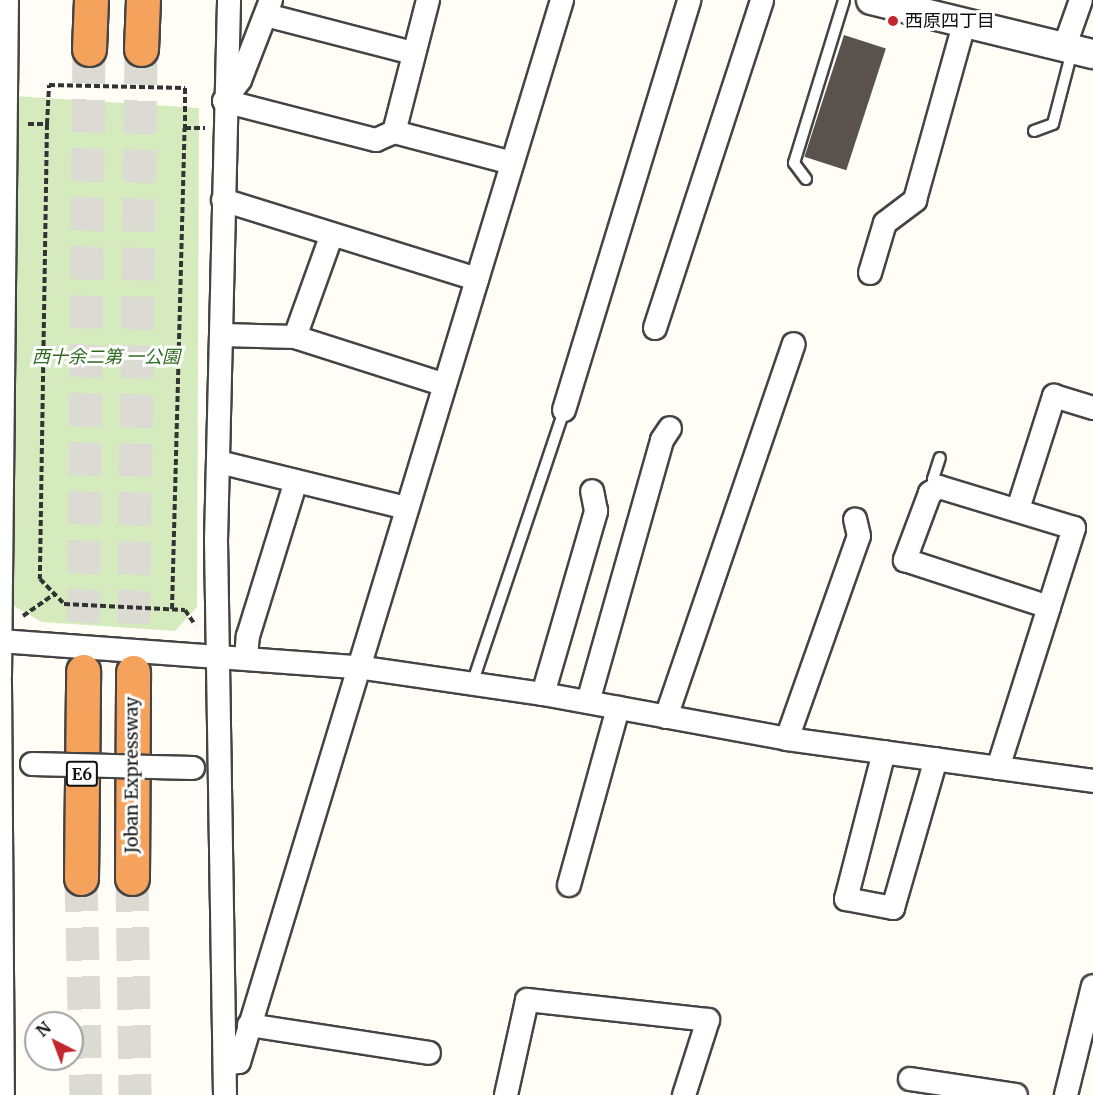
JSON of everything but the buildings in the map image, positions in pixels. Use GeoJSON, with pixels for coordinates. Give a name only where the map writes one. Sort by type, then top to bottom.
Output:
{"type":"FeatureCollection","features":[{"type":"Feature","properties":{"kind":"highway"},"geometry":{"type":"LineString","coordinates":[[89,49],[91,0]]}},
{"type":"Feature","properties":{"kind":"highway"},"geometry":{"type":"LineString","coordinates":[[141,49],[143,0]]}},
{"type":"Feature","properties":{"kind":"highway","name":"E6"},"geometry":{"type":"LineString","coordinates":[[81,878],[83,671]]}},
{"type":"Feature","properties":{"kind":"highway","name":"Joban Expressway"},"geometry":{"type":"LineString","coordinates":[[132,878],[133,672]]}},
{"type":"Feature","properties":{"kind":"street"},"geometry":{"type":"LineString","coordinates":[[0,677],[7,0]]}},
{"type":"Feature","properties":{"kind":"street"},"geometry":{"type":"LineString","coordinates":[[225,1095],[219,768],[207,653],[219,462],[224,101],[229,0]]}},
{"type":"Feature","properties":{"kind":"street"},"geometry":{"type":"LineString","coordinates":[[394,132],[428,0]]}},
{"type":"Feature","properties":{"kind":"street"},"geometry":{"type":"LineString","coordinates":[[226,1064],[238,1062],[562,0]]}},
{"type":"Feature","properties":{"kind":"street"},"geometry":{"type":"LineString","coordinates":[[564,410],[689,0]]}},
{"type":"Feature","properties":{"kind":"street"},"geometry":{"type":"LineString","coordinates":[[655,328],[762,0]]}},
{"type":"Feature","properties":{"kind":"street"},"geometry":{"type":"LineString","coordinates":[[871,0],[1077,51],[1081,0]]}},
{"type":"Feature","properties":{"kind":"street"},"geometry":{"type":"LineString","coordinates":[[224,101],[240,80],[269,7],[413,53]]}},
{"type":"Feature","properties":{"kind":"street"},"geometry":{"type":"LineString","coordinates":[[870,273],[885,223],[915,200],[964,24]]}},
{"type":"Feature","properties":{"kind":"street"},"geometry":{"type":"LineString","coordinates":[[224,101],[376,140],[394,132],[512,163]]}},
{"type":"Feature","properties":{"kind":"street"},"geometry":{"type":"LineString","coordinates":[[224,200],[477,279]]}},
{"type":"Feature","properties":{"kind":"street"},"geometry":{"type":"LineString","coordinates":[[295,337],[332,234]]}},
{"type":"Feature","properties":{"kind":"street"},"geometry":{"type":"LineString","coordinates":[[222,335],[295,337],[444,385]]}},
{"type":"Feature","properties":{"kind":"street"},"geometry":{"type":"LineString","coordinates":[[666,717],[794,344]]}},
{"type":"Feature","properties":{"kind":"street"},"geometry":{"type":"LineString","coordinates":[[1018,509],[1054,396],[1093,408]]}},
{"type":"Feature","properties":{"kind":"street"},"geometry":{"type":"LineString","coordinates":[[588,702],[662,440],[670,428]]}},
{"type":"Feature","properties":{"kind":"street"},"geometry":{"type":"LineString","coordinates":[[219,462],[406,508]]}},
{"type":"Feature","properties":{"kind":"street"},"geometry":{"type":"LineString","coordinates":[[246,657],[248,636],[296,481]]}},
{"type":"Feature","properties":{"kind":"street"},"geometry":{"type":"LineString","coordinates":[[998,768],[1049,607],[1074,528],[1018,509],[936,489],[930,493],[905,560],[1049,607]]}},
{"type":"Feature","properties":{"kind":"street"},"geometry":{"type":"LineString","coordinates":[[543,694],[596,511],[592,491]]}},
{"type":"Feature","properties":{"kind":"street"},"geometry":{"type":"LineString","coordinates":[[786,739],[859,536],[855,519]]}},
{"type":"Feature","properties":{"kind":"street"},"geometry":{"type":"LineString","coordinates":[[1,641],[207,653],[357,668],[543,694],[786,739],[1093,780]]}},
{"type":"Feature","properties":{"kind":"street"},"geometry":{"type":"LineString","coordinates":[[0,683],[3,1095]]}},
{"type":"Feature","properties":{"kind":"street"},"geometry":{"type":"LineString","coordinates":[[569,885],[618,708]]}},
{"type":"Feature","properties":{"kind":"street"},"geometry":{"type":"LineString","coordinates":[[884,752],[846,899],[893,908],[936,759]]}},
{"type":"Feature","properties":{"kind":"street"},"geometry":{"type":"LineString","coordinates":[[1,767],[32,764],[219,768]]}},
{"type":"Feature","properties":{"kind":"street"},"geometry":{"type":"LineString","coordinates":[[1066,1095],[1093,987]]}},
{"type":"Feature","properties":{"kind":"street"},"geometry":{"type":"LineString","coordinates":[[506,1095],[527,1000],[708,1020],[684,1095]]}},
{"type":"Feature","properties":{"kind":"street"},"geometry":{"type":"LineString","coordinates":[[249,1025],[429,1053]]}},
{"type":"Feature","properties":{"kind":"street"},"geometry":{"type":"LineString","coordinates":[[910,1079],[1016,1095]]}},
{"type":"Feature","properties":{"kind":"lane"},"geometry":{"type":"LineString","coordinates":[[806,179],[794,163],[844,0]]}},
{"type":"Feature","properties":{"kind":"lane"},"geometry":{"type":"LineString","coordinates":[[1035,131],[1053,124],[1077,51]]}},
{"type":"Feature","properties":{"kind":"lane"},"geometry":{"type":"LineString","coordinates":[[472,684],[564,410]]}},
{"type":"Feature","properties":{"kind":"lane"},"geometry":{"type":"LineString","coordinates":[[936,489],[933,479],[940,458]]}},
{"type":"Feature","properties":{"kind":"path"},"geometry":{"type":"LineString","coordinates":[[172,609],[185,88],[49,85],[40,579],[64,604],[185,610],[198,629],[207,653]]}},
{"type":"Feature","properties":{"kind":"path"},"geometry":{"type":"LineString","coordinates":[[6,124],[47,124]]}},
{"type":"Feature","properties":{"kind":"path"},"geometry":{"type":"LineString","coordinates":[[184,128],[214,128]]}},
{"type":"Feature","properties":{"kind":"path"},"geometry":{"type":"LineString","coordinates":[[2,615],[23,616],[54,594]]}},
{"type":"Feature","properties":{"kind":"green space","name":"西十余二第 一公園"},"geometry":{"type":"Polygon","coordinates":[[[15,96],[199,108],[197,607],[175,631],[42,622],[12,605],[15,96]]]}},
{"type":"Feature","properties":{"kind":"tunnel"},"geometry":{"type":"LineString","coordinates":[[83,671],[89,49]]}},
{"type":"Feature","properties":{"kind":"tunnel"},"geometry":{"type":"LineString","coordinates":[[133,672],[141,49]]}},
{"type":"Feature","properties":{"kind":"tunnel"},"geometry":{"type":"LineString","coordinates":[[81,878],[86,1095]]}},
{"type":"Feature","properties":{"kind":"tunnel"},"geometry":{"type":"LineString","coordinates":[[132,878],[135,1095]]}},
{"type":"Feature","properties":{"kind":"place","name":"西原四丁目"},"geometry":{"type":"Point","coordinates":[893,21]}}]}
